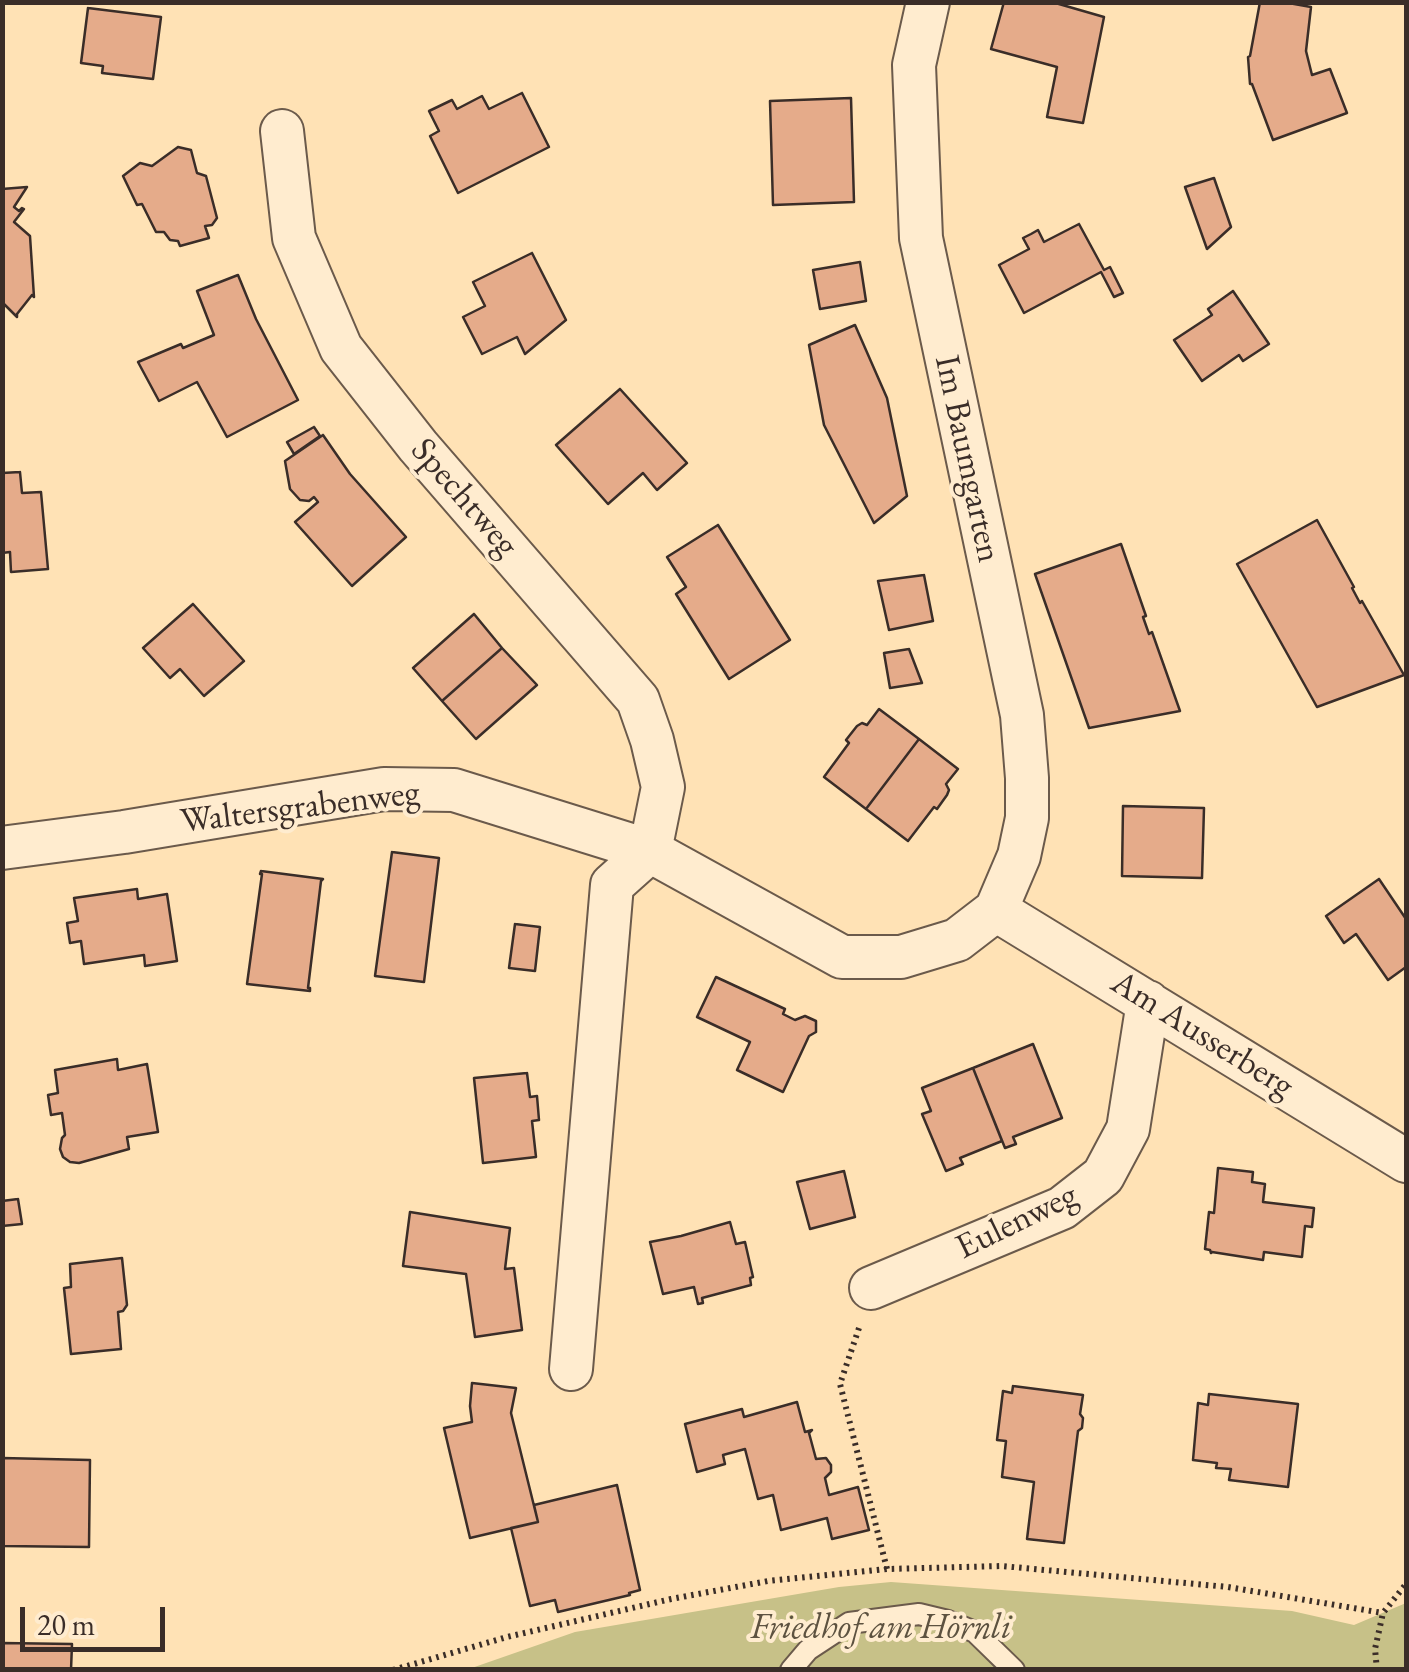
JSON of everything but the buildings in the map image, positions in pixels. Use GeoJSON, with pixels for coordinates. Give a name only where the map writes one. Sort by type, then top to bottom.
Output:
{"type":"FeatureCollection","features":[{"type":"Feature","properties":{"kind":"street","name":"Im Baumgarten"},"geometry":{"type":"LineString","coordinates":[[928,2],[914,65],[921,238],[1022,715],[1027,778],[1027,818],[1019,856],[996,910]]}},
{"type":"Feature","properties":{"kind":"street","name":"Spechtweg"},"geometry":{"type":"LineString","coordinates":[[282,131],[294,238],[341,348],[418,446],[638,700],[663,787],[650,850]]}},
{"type":"Feature","properties":{"kind":"street","name":"Waltersgrabenweg"},"geometry":{"type":"LineString","coordinates":[[2,848],[384,790],[454,790],[650,850],[842,957],[902,957],[957,940],[996,910]]}},
{"type":"Feature","properties":{"kind":"street"},"geometry":{"type":"LineString","coordinates":[[571,1369],[612,885],[650,850]]}},
{"type":"Feature","properties":{"kind":"street","name":"Am Ausserberg"},"geometry":{"type":"LineString","coordinates":[[996,910],[1406,1161]]}},
{"type":"Feature","properties":{"kind":"street","name":"Eulenweg"},"geometry":{"type":"LineString","coordinates":[[871,1288],[1062,1208],[1103,1176],[1128,1129],[1148,1002]]}},
{"type":"Feature","properties":{"kind":"lane"},"geometry":{"type":"LineString","coordinates":[[790,1670],[808,1650],[848,1623],[919,1614],[974,1632],[1014,1670]]}},
{"type":"Feature","properties":{"kind":"path"},"geometry":{"type":"LineString","coordinates":[[871,1288],[840,1384],[887,1569]]}},
{"type":"Feature","properties":{"kind":"path"},"geometry":{"type":"LineString","coordinates":[[1377,1670],[1374,1648],[1383,1613],[1406,1584]]}},
{"type":"Feature","properties":{"kind":"green space","name":"Friedhof am Hörnli"},"geometry":{"type":"Polygon","coordinates":[[[891,1582],[1292,1611],[1354,1625],[1406,1603],[1406,1669],[466,1670],[575,1632],[839,1587],[891,1582]]]}}]}
